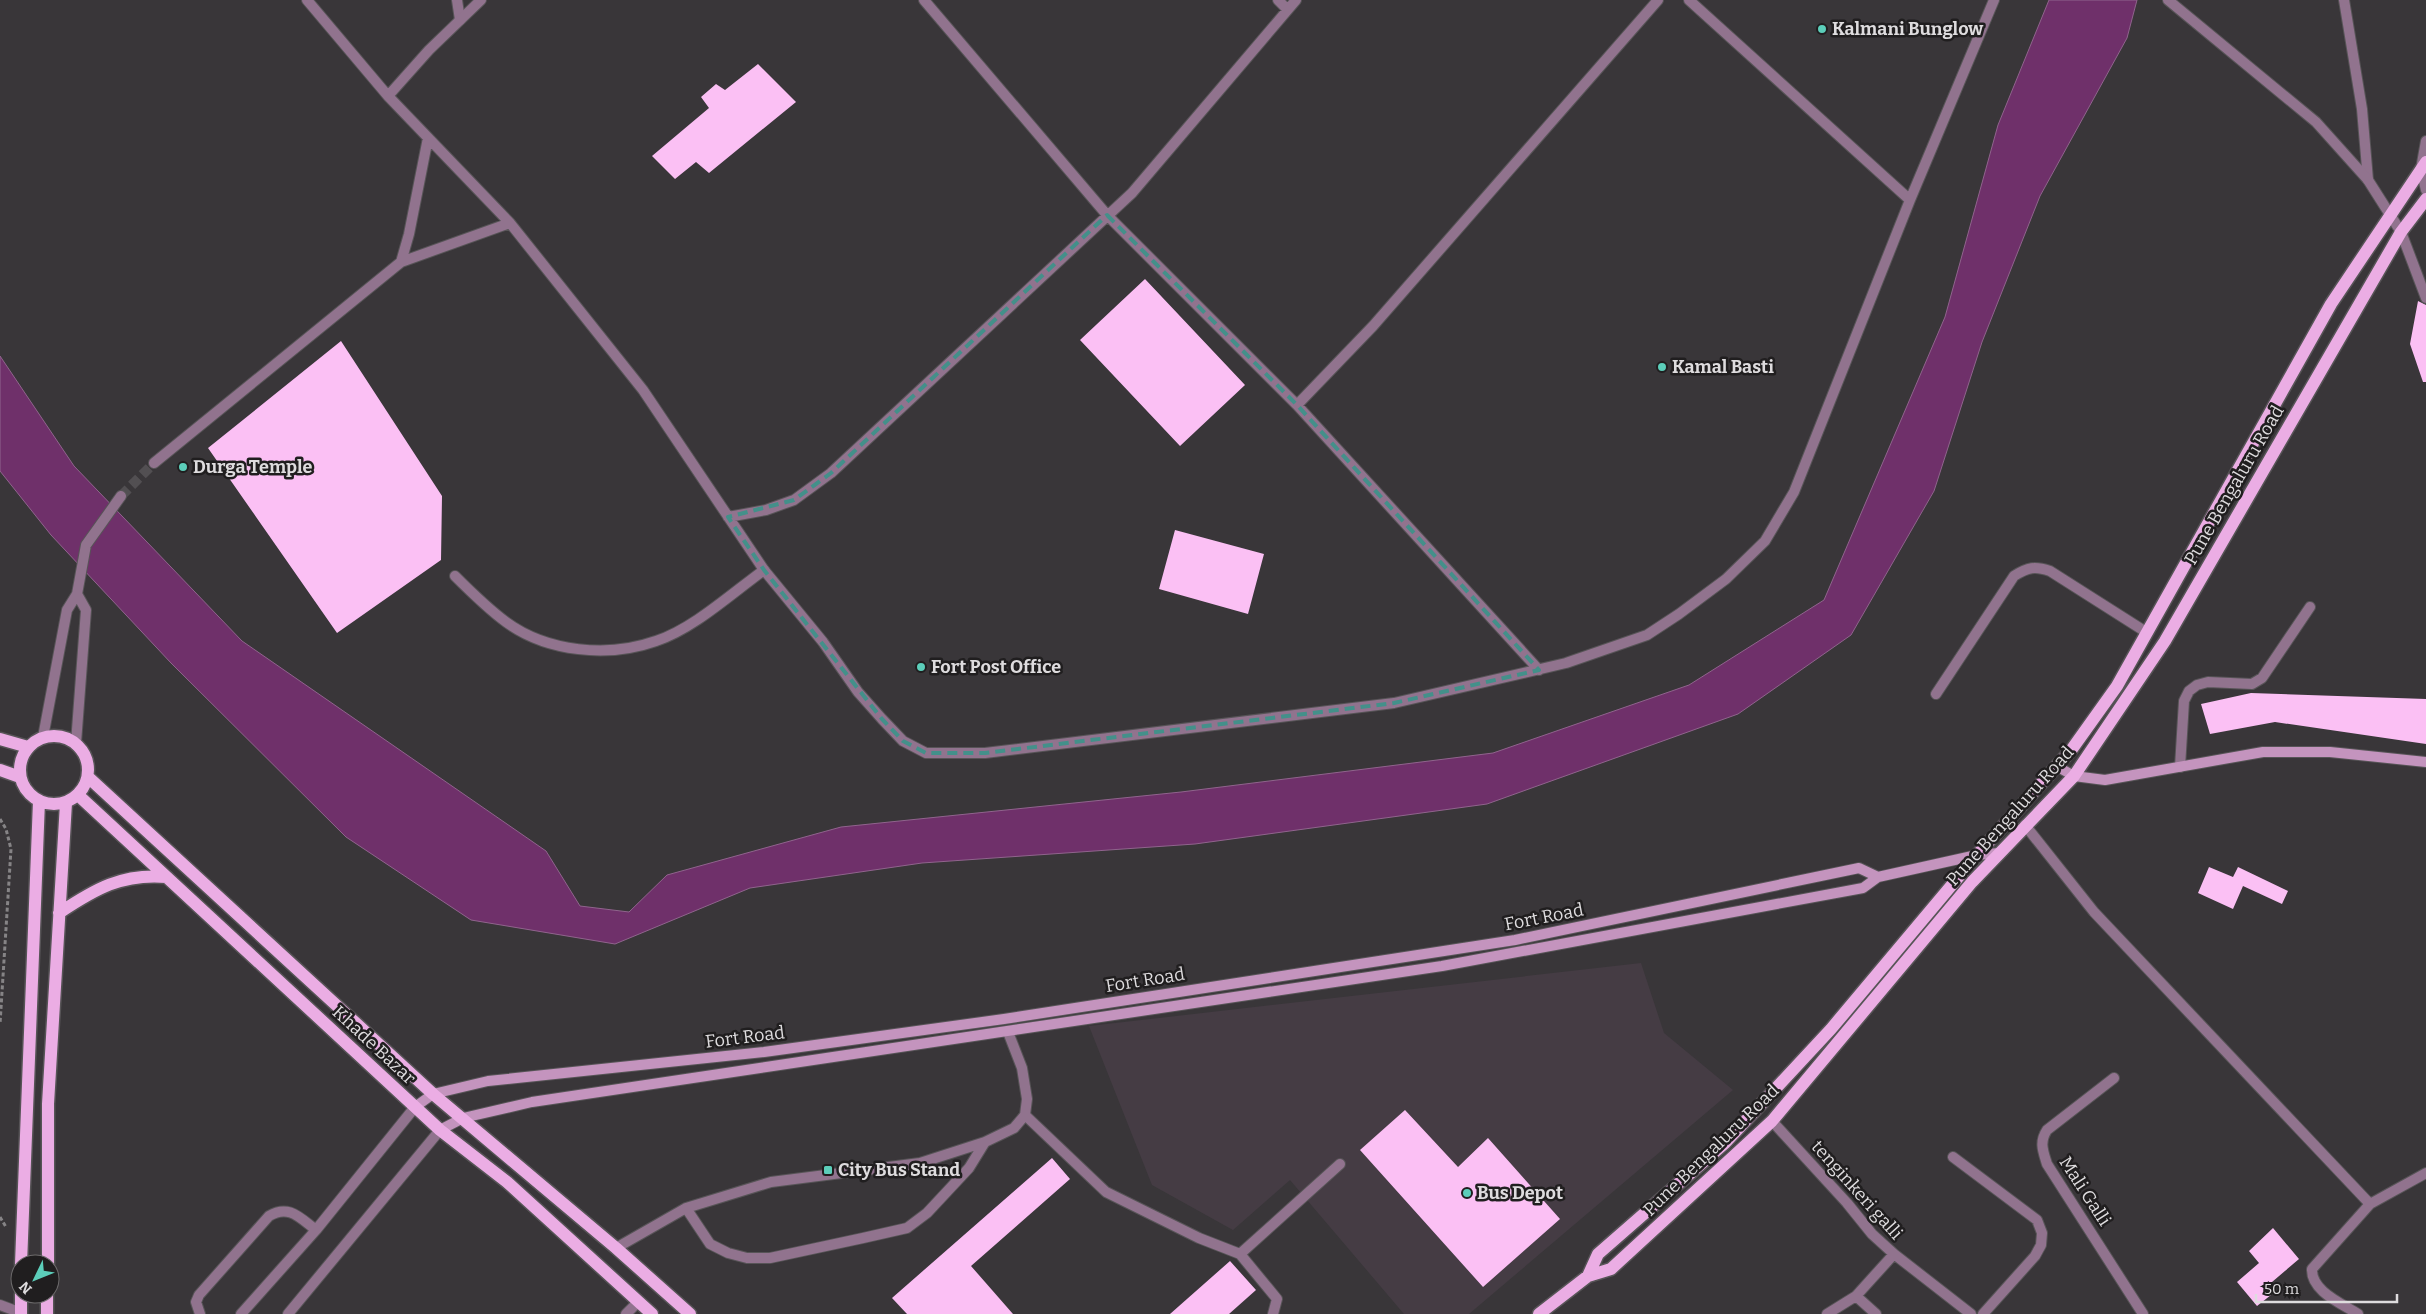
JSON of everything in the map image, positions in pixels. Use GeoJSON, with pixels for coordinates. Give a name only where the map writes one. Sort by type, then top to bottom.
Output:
{"type":"FeatureCollection","features":[{"type":"Feature","properties":{"kind":"main road"},"geometry":{"type":"LineString","coordinates":[[1539,1314],[1588,1276],[1598,1254],[1725,1143],[1831,1029],[1977,855],[2058,767],[2117,686],[2331,304],[2424,166]]}},
{"type":"Feature","properties":{"kind":"main road","name":"Pune Bengaluru Road"},"geometry":{"type":"LineString","coordinates":[[1588,1276],[1611,1269],[1772,1121],[1999,853],[2074,776],[2165,641],[2401,232],[2426,199]]}},
{"type":"Feature","properties":{"kind":"main road"},"geometry":{"type":"LineString","coordinates":[[61,736],[76,743],[87,758],[88,777],[85,787],[78,795],[66,803],[57,804],[39,801],[31,796],[20,777],[20,767],[28,747],[43,737],[61,736]]}},
{"type":"Feature","properties":{"kind":"main road"},"geometry":{"type":"LineString","coordinates":[[0,739],[28,747]]}},
{"type":"Feature","properties":{"kind":"main road"},"geometry":{"type":"LineString","coordinates":[[2058,767],[2074,776],[2105,780],[2263,752],[2330,752],[2426,762]]}},
{"type":"Feature","properties":{"kind":"main road"},"geometry":{"type":"LineString","coordinates":[[0,770],[20,777]]}},
{"type":"Feature","properties":{"kind":"main road"},"geometry":{"type":"LineString","coordinates":[[88,777],[433,1094],[616,1248],[690,1314]]}},
{"type":"Feature","properties":{"kind":"main road","name":"Khade Bazar"},"geometry":{"type":"LineString","coordinates":[[78,795],[440,1130],[506,1182],[652,1314]]}},
{"type":"Feature","properties":{"kind":"main road"},"geometry":{"type":"LineString","coordinates":[[21,1254],[39,801]]}},
{"type":"Feature","properties":{"kind":"main road"},"geometry":{"type":"LineString","coordinates":[[48,1254],[48,1104],[66,803]]}},
{"type":"Feature","properties":{"kind":"main road","name":"Fort Road"},"geometry":{"type":"LineString","coordinates":[[440,1130],[463,1118],[532,1102],[1451,964],[1863,888],[1878,877],[1977,855],[1999,853]]}},
{"type":"Feature","properties":{"kind":"main road","name":"Fort Road"},"geometry":{"type":"LineString","coordinates":[[415,1106],[433,1094],[488,1081],[764,1052],[1004,1019],[1514,940],[1859,868],[1878,877]]}},
{"type":"Feature","properties":{"kind":"main road"},"geometry":{"type":"LineString","coordinates":[[58,913],[87,894],[116,881],[146,875],[167,877]]}},
{"type":"Feature","properties":{"kind":"main road"},"geometry":{"type":"LineString","coordinates":[[1004,1019],[1008,1032]]}},
{"type":"Feature","properties":{"kind":"street"},"geometry":{"type":"LineString","coordinates":[[307,0],[388,96],[510,223],[643,390],[764,570],[823,642],[858,692],[882,719],[903,741],[926,753],[985,754],[1394,704],[1539,670],[1566,663],[1647,635],[1726,579],[1765,541],[1794,492],[1910,200],[1994,0]]}},
{"type":"Feature","properties":{"kind":"street"},"geometry":{"type":"LineString","coordinates":[[457,0],[460,20]]}},
{"type":"Feature","properties":{"kind":"street"},"geometry":{"type":"LineString","coordinates":[[388,96],[429,50],[480,0]]}},
{"type":"Feature","properties":{"kind":"street"},"geometry":{"type":"LineString","coordinates":[[924,0],[1107,215],[1297,405],[1539,670]]}},
{"type":"Feature","properties":{"kind":"street"},"geometry":{"type":"LineString","coordinates":[[1278,0],[1287,9]]}},
{"type":"Feature","properties":{"kind":"street"},"geometry":{"type":"LineString","coordinates":[[728,516],[766,510],[794,500],[831,473],[1132,193],[1296,0]]}},
{"type":"Feature","properties":{"kind":"street"},"geometry":{"type":"LineString","coordinates":[[1297,405],[1372,326],[1658,0]]}},
{"type":"Feature","properties":{"kind":"street"},"geometry":{"type":"LineString","coordinates":[[1688,0],[1910,200]]}},
{"type":"Feature","properties":{"kind":"street"},"geometry":{"type":"LineString","coordinates":[[2168,0],[2316,122],[2368,180],[2401,232],[2426,298]]}},
{"type":"Feature","properties":{"kind":"street"},"geometry":{"type":"LineString","coordinates":[[2344,0],[2362,109],[2368,180]]}},
{"type":"Feature","properties":{"kind":"street"},"geometry":{"type":"LineString","coordinates":[[401,262],[409,234],[428,138]]}},
{"type":"Feature","properties":{"kind":"street"},"geometry":{"type":"LineString","coordinates":[[2426,141],[2422,151],[2426,190]]}},
{"type":"Feature","properties":{"kind":"street"},"geometry":{"type":"LineString","coordinates":[[154,463],[401,262],[510,223]]}},
{"type":"Feature","properties":{"kind":"street"},"geometry":{"type":"LineString","coordinates":[[43,737],[67,610],[77,594],[86,545],[112,506],[121,496]]}},
{"type":"Feature","properties":{"kind":"street"},"geometry":{"type":"LineString","coordinates":[[1936,694],[2014,576],[2025,569],[2038,567],[2050,571],[2146,632]]}},
{"type":"Feature","properties":{"kind":"street"},"geometry":{"type":"LineString","coordinates":[[455,576],[507,623],[537,639],[574,649],[611,650],[656,641],[688,624],[764,570]]}},
{"type":"Feature","properties":{"kind":"street"},"geometry":{"type":"LineString","coordinates":[[76,743],[86,610],[77,594]]}},
{"type":"Feature","properties":{"kind":"street"},"geometry":{"type":"LineString","coordinates":[[2180,767],[2184,701],[2189,691],[2197,685],[2208,682],[2252,684],[2262,678],[2310,607]]}},
{"type":"Feature","properties":{"kind":"street"},"geometry":{"type":"LineString","coordinates":[[2025,825],[2094,912],[2370,1204]]}},
{"type":"Feature","properties":{"kind":"street"},"geometry":{"type":"LineString","coordinates":[[616,1248],[686,1208],[772,1182],[920,1163],[985,1142],[1014,1128],[1026,1115],[1027,1099],[1022,1068],[1008,1032]]}},
{"type":"Feature","properties":{"kind":"street","name":"Mali Galli"},"geometry":{"type":"LineString","coordinates":[[2114,1078],[2047,1130],[2042,1139],[2042,1151],[2047,1164],[2143,1314]]}},
{"type":"Feature","properties":{"kind":"street"},"geometry":{"type":"LineString","coordinates":[[241,1314],[316,1230],[415,1106]]}},
{"type":"Feature","properties":{"kind":"street"},"geometry":{"type":"LineString","coordinates":[[1026,1115],[1106,1192],[1199,1238],[1240,1254],[1277,1299],[1273,1314]]}},
{"type":"Feature","properties":{"kind":"street","name":"tenginkeri galli"},"geometry":{"type":"LineString","coordinates":[[1772,1121],[1847,1203],[1872,1234],[1894,1254],[1971,1314]]}},
{"type":"Feature","properties":{"kind":"street"},"geometry":{"type":"LineString","coordinates":[[288,1314],[440,1130]]}},
{"type":"Feature","properties":{"kind":"street"},"geometry":{"type":"LineString","coordinates":[[686,1208],[710,1244],[728,1253],[747,1258],[770,1258],[844,1242],[907,1228],[927,1213],[970,1168],[985,1142]]}},
{"type":"Feature","properties":{"kind":"street"},"geometry":{"type":"LineString","coordinates":[[1953,1157],[2037,1220],[2042,1233],[2041,1245],[2035,1256],[1983,1314]]}},
{"type":"Feature","properties":{"kind":"street"},"geometry":{"type":"LineString","coordinates":[[1240,1254],[1340,1164]]}},
{"type":"Feature","properties":{"kind":"street"},"geometry":{"type":"LineString","coordinates":[[2358,1314],[2317,1287],[2312,1278],[2312,1269],[2370,1204],[2426,1174]]}},
{"type":"Feature","properties":{"kind":"street"},"geometry":{"type":"LineString","coordinates":[[200,1314],[196,1302],[199,1295],[269,1216],[278,1211],[286,1210],[316,1230]]}},
{"type":"Feature","properties":{"kind":"street"},"geometry":{"type":"LineString","coordinates":[[1827,1314],[1856,1296],[1894,1254]]}},
{"type":"Feature","properties":{"kind":"street"},"geometry":{"type":"LineString","coordinates":[[1856,1296],[1876,1314]]}},
{"type":"Feature","properties":{"kind":"street"},"geometry":{"type":"LineString","coordinates":[[626,1314],[638,1302]]}},
{"type":"Feature","properties":{"kind":"street"},"geometry":{"type":"LineString","coordinates":[[0,1305],[19,1314]]}},
{"type":"Feature","properties":{"kind":"path"},"geometry":{"type":"LineString","coordinates":[[0,820],[6,829],[11,849],[0,1024]]}},
{"type":"Feature","properties":{"kind":"highlighted area"},"geometry":{"type":"Polygon","coordinates":[[[1107,215],[1297,405],[1539,670],[1394,703],[985,753],[926,753],[903,741],[882,719],[764,570],[728,517],[794,500],[831,473],[1107,215]]]}},
{"type":"Feature","properties":{"kind":"shaded area"},"geometry":{"type":"Polygon","coordinates":[[[2049,0],[2137,0],[2127,38],[2040,196],[1982,342],[1934,491],[1851,635],[1738,714],[1487,804],[1195,844],[922,863],[750,888],[615,944],[471,920],[346,837],[171,663],[51,535],[0,471],[0,356],[74,466],[242,641],[546,851],[580,906],[629,912],[667,875],[841,827],[1181,792],[1493,753],[1689,685],[1824,600],[1945,317],[1998,125],[2049,0]]]}},
{"type":"Feature","properties":{"kind":"shaded area"},"geometry":{"type":"Polygon","coordinates":[[[1641,963],[1664,1033],[1733,1090],[1469,1314],[1404,1314],[1290,1180],[1233,1230],[1152,1185],[1089,1026],[1641,963]]]}},
{"type":"Feature","properties":{"kind":"building"},"geometry":{"type":"Polygon","coordinates":[[[758,64],[796,102],[709,173],[696,162],[675,179],[652,156],[709,108],[701,97],[716,84],[725,90],[758,64]]]}},
{"type":"Feature","properties":{"kind":"building"},"geometry":{"type":"Polygon","coordinates":[[[1145,279],[1245,385],[1180,446],[1080,340],[1145,279]]]}},
{"type":"Feature","properties":{"kind":"building"},"geometry":{"type":"Polygon","coordinates":[[[2418,301],[2426,305],[2426,382],[2423,382],[2410,344],[2418,301]]]}},
{"type":"Feature","properties":{"kind":"building"},"geometry":{"type":"Polygon","coordinates":[[[341,341],[442,496],[441,560],[337,633],[208,448],[341,341]]]}},
{"type":"Feature","properties":{"kind":"building"},"geometry":{"type":"Polygon","coordinates":[[[1175,530],[1264,554],[1248,614],[1159,589],[1175,530]]]}},
{"type":"Feature","properties":{"kind":"building"},"geometry":{"type":"Polygon","coordinates":[[[2251,693],[2426,699],[2426,744],[2275,722],[2210,734],[2201,704],[2251,693]]]}},
{"type":"Feature","properties":{"kind":"building"},"geometry":{"type":"Polygon","coordinates":[[[2209,867],[2233,877],[2238,867],[2288,891],[2282,904],[2243,886],[2233,909],[2198,893],[2209,867]]]}},
{"type":"Feature","properties":{"kind":"building","name":"Bus Depot"},"geometry":{"type":"Polygon","coordinates":[[[1405,1110],[1458,1167],[1488,1138],[1560,1219],[1483,1287],[1360,1150],[1405,1110]]]}},
{"type":"Feature","properties":{"kind":"building"},"geometry":{"type":"Polygon","coordinates":[[[1052,1158],[1070,1179],[971,1266],[1013,1314],[907,1314],[892,1298],[1052,1158]]]}},
{"type":"Feature","properties":{"kind":"building"},"geometry":{"type":"Polygon","coordinates":[[[2273,1228],[2299,1259],[2265,1288],[2271,1295],[2257,1306],[2237,1282],[2259,1263],[2249,1251],[2273,1228]]]}},
{"type":"Feature","properties":{"kind":"building"},"geometry":{"type":"Polygon","coordinates":[[[1230,1261],[1256,1290],[1229,1314],[1170,1314],[1230,1261]]]}},
{"type":"Feature","properties":{"kind":"tunnel"},"geometry":{"type":"LineString","coordinates":[[121,496],[154,463]]}},
{"type":"Feature","properties":{"kind":"place","name":"Kalmani Bunglow"},"geometry":{"type":"Point","coordinates":[1822,29]}},
{"type":"Feature","properties":{"kind":"place","name":"Kamal Basti"},"geometry":{"type":"Point","coordinates":[1662,367]}},
{"type":"Feature","properties":{"kind":"place","name":"Durga Temple"},"geometry":{"type":"Point","coordinates":[183,467]}},
{"type":"Feature","properties":{"kind":"place","name":"Fort Post Office"},"geometry":{"type":"Point","coordinates":[921,667]}},
{"type":"Feature","properties":{"kind":"place","name":"City Bus Stand"},"geometry":{"type":"Point","coordinates":[828,1170]}},
{"type":"Feature","properties":{"kind":"place","name":"Bus Depot"},"geometry":{"type":"Point","coordinates":[1467,1193]}}]}
